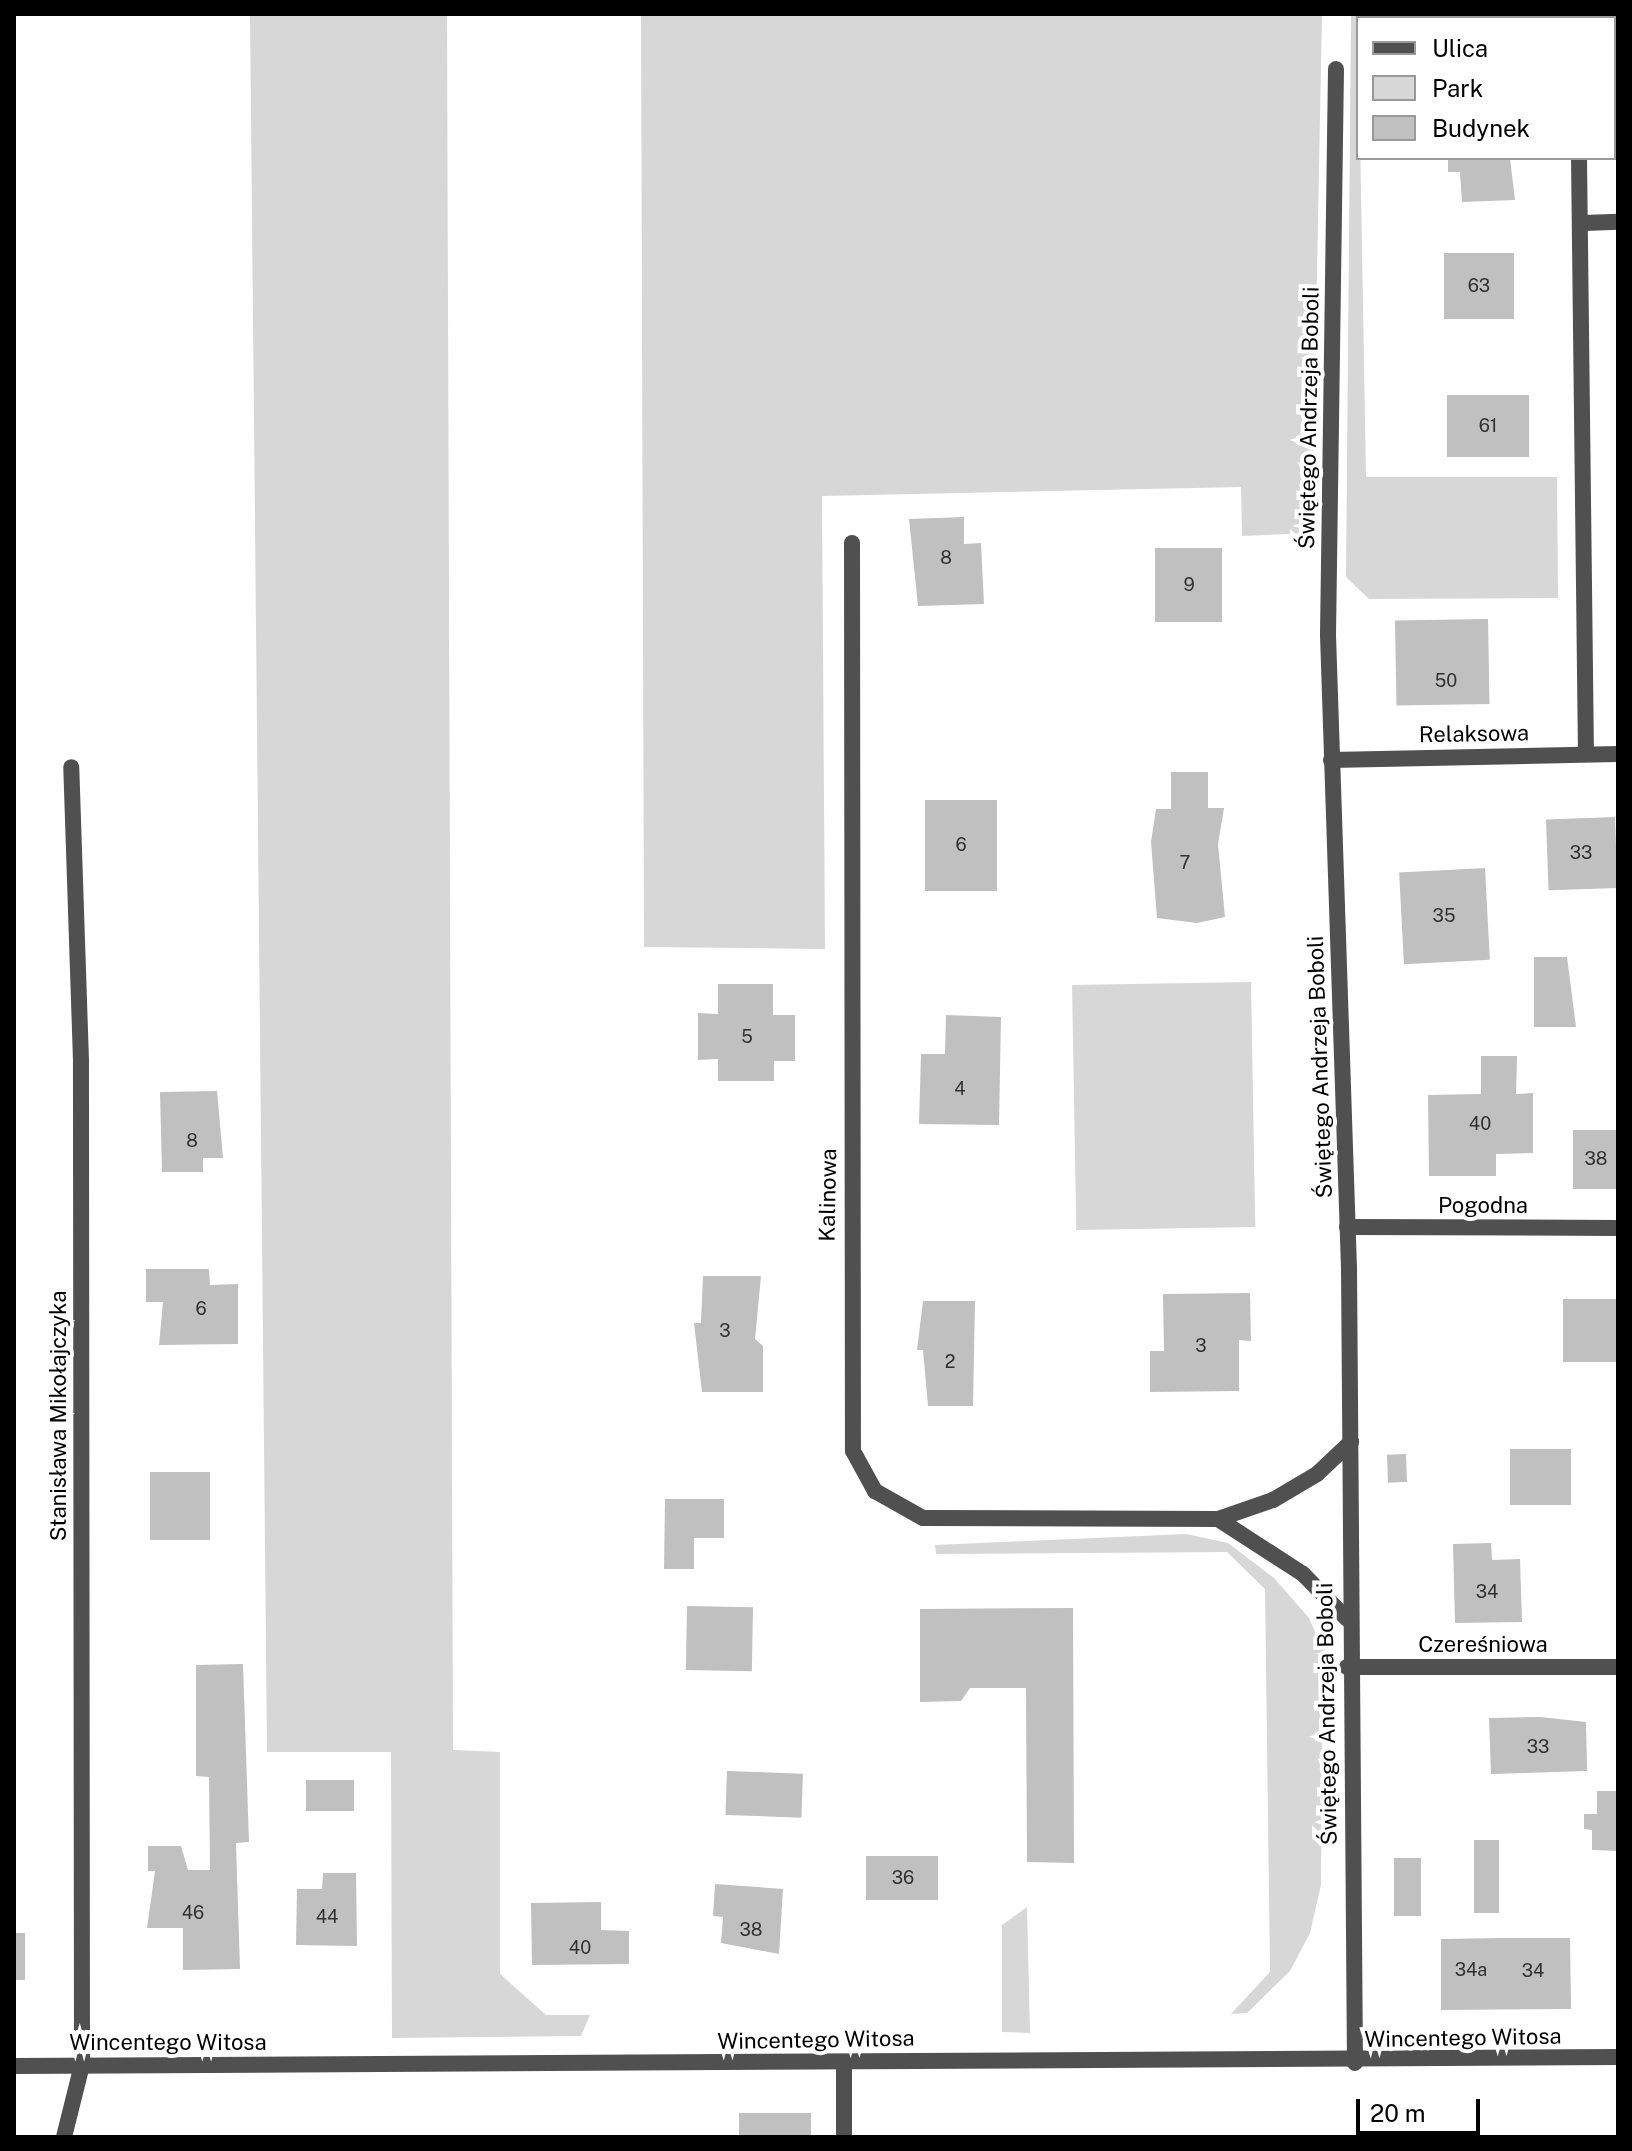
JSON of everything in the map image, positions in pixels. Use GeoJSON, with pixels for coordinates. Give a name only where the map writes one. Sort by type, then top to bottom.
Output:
{"type":"FeatureCollection","features":[{"type":"Feature","properties":{"kind":"street","name":"Świętego Andrzeja Boboli"},"geometry":{"type":"LineString","coordinates":[[1336,69],[1331,760],[1351,1442],[1347,1667],[1355,2063]]}},
{"type":"Feature","properties":{"kind":"street"},"geometry":{"type":"LineString","coordinates":[[1579,160],[1584,223],[1586,754]]}},
{"type":"Feature","properties":{"kind":"street"},"geometry":{"type":"LineString","coordinates":[[1584,223],[1618,222]]}},
{"type":"Feature","properties":{"kind":"street","name":"Kalinowa"},"geometry":{"type":"LineString","coordinates":[[852,543],[853,1451],[875,1491],[923,1518],[1218,1519],[1284,1494],[1351,1442]]}},
{"type":"Feature","properties":{"kind":"street","name":"Relaksowa"},"geometry":{"type":"LineString","coordinates":[[1331,760],[1618,754]]}},
{"type":"Feature","properties":{"kind":"street","name":"Stanisława Mikołajczyka"},"geometry":{"type":"LineString","coordinates":[[64,2137],[82,2065],[81,1061],[71,767]]}},
{"type":"Feature","properties":{"kind":"street","name":"Pogodna"},"geometry":{"type":"LineString","coordinates":[[1347,1227],[1618,1228]]}},
{"type":"Feature","properties":{"kind":"street"},"geometry":{"type":"LineString","coordinates":[[1218,1519],[1283,1558],[1347,1619]]}},
{"type":"Feature","properties":{"kind":"street","name":"Czereśniowa"},"geometry":{"type":"LineString","coordinates":[[1347,1667],[1618,1667]]}},
{"type":"Feature","properties":{"kind":"street","name":"Wincentego Witosa"},"geometry":{"type":"LineString","coordinates":[[14,2066],[1355,2063],[1618,2057]]}},
{"type":"Feature","properties":{"kind":"street"},"geometry":{"type":"LineString","coordinates":[[844,2062],[844,2137]]}},
{"type":"Feature","properties":{"kind":"green space"},"geometry":{"type":"Polygon","coordinates":[[[250,14],[447,14],[453,1750],[500,1752],[500,1974],[546,2015],[590,2015],[581,2036],[392,2038],[391,1752],[267,1752],[250,14]]]}},
{"type":"Feature","properties":{"kind":"green space"},"geometry":{"type":"Polygon","coordinates":[[[641,14],[1322,14],[1312,533],[1242,536],[1241,487],[822,496],[825,949],[644,947],[641,14]]]}},
{"type":"Feature","properties":{"kind":"green space"},"geometry":{"type":"Polygon","coordinates":[[[1351,14],[1579,14],[1356,16],[1356,160],[1360,160],[1366,477],[1557,477],[1558,598],[1369,599],[1346,577],[1351,14]]]}},
{"type":"Feature","properties":{"kind":"green space"},"geometry":{"type":"Polygon","coordinates":[[[1251,982],[1255,1227],[1076,1230],[1072,985],[1251,982]]]}},
{"type":"Feature","properties":{"kind":"green space"},"geometry":{"type":"Polygon","coordinates":[[[1186,1534],[1228,1543],[1274,1578],[1309,1618],[1323,1650],[1321,1885],[1310,1933],[1290,1971],[1247,2013],[1231,2014],[1270,1972],[1265,1589],[1227,1552],[936,1554],[935,1545],[1186,1534]]]}},
{"type":"Feature","properties":{"kind":"green space"},"geometry":{"type":"Polygon","coordinates":[[[1027,1907],[1030,2033],[1002,2032],[1002,1925],[1027,1907]]]}},
{"type":"Feature","properties":{"kind":"building"},"geometry":{"type":"Polygon","coordinates":[[[1448,160],[1510,160],[1515,200],[1462,202],[1460,172],[1448,172],[1448,160]]]}},
{"type":"Feature","properties":{"kind":"building"},"geometry":{"type":"Polygon","coordinates":[[[1444,253],[1514,253],[1514,319],[1444,319],[1444,253]]]}},
{"type":"Feature","properties":{"kind":"building"},"geometry":{"type":"Polygon","coordinates":[[[1447,395],[1529,395],[1529,457],[1447,457],[1447,395]]]}},
{"type":"Feature","properties":{"kind":"building"},"geometry":{"type":"Polygon","coordinates":[[[964,517],[964,544],[981,543],[984,604],[918,606],[909,519],[964,517]]]}},
{"type":"Feature","properties":{"kind":"building"},"geometry":{"type":"Polygon","coordinates":[[[1155,548],[1222,548],[1222,622],[1155,622],[1155,548]]]}},
{"type":"Feature","properties":{"kind":"building"},"geometry":{"type":"Polygon","coordinates":[[[1488,619],[1489,704],[1396,706],[1395,621],[1488,619]]]}},
{"type":"Feature","properties":{"kind":"building"},"geometry":{"type":"Polygon","coordinates":[[[1171,772],[1208,772],[1208,808],[1224,808],[1218,844],[1225,917],[1197,923],[1157,918],[1151,842],[1156,809],[1171,809],[1171,772]]]}},
{"type":"Feature","properties":{"kind":"building"},"geometry":{"type":"Polygon","coordinates":[[[925,800],[997,800],[997,891],[925,891],[925,800]]]}},
{"type":"Feature","properties":{"kind":"building"},"geometry":{"type":"Polygon","coordinates":[[[1615,817],[1617,888],[1549,890],[1546,819],[1615,817]]]}},
{"type":"Feature","properties":{"kind":"building"},"geometry":{"type":"Polygon","coordinates":[[[1485,868],[1490,960],[1404,964],[1399,873],[1485,868]]]}},
{"type":"Feature","properties":{"kind":"building"},"geometry":{"type":"Polygon","coordinates":[[[1534,957],[1567,957],[1576,1027],[1534,1027],[1534,957]]]}},
{"type":"Feature","properties":{"kind":"building"},"geometry":{"type":"Polygon","coordinates":[[[718,984],[773,984],[773,1015],[795,1015],[795,1061],[774,1061],[774,1081],[718,1081],[718,1059],[698,1060],[698,1013],[718,1014],[718,984]]]}},
{"type":"Feature","properties":{"kind":"building"},"geometry":{"type":"Polygon","coordinates":[[[946,1015],[1001,1017],[999,1125],[919,1124],[921,1054],[945,1054],[946,1015]]]}},
{"type":"Feature","properties":{"kind":"building"},"geometry":{"type":"Polygon","coordinates":[[[1481,1056],[1517,1056],[1516,1094],[1533,1093],[1533,1153],[1496,1154],[1496,1176],[1429,1176],[1428,1095],[1481,1094],[1481,1056]]]}},
{"type":"Feature","properties":{"kind":"building"},"geometry":{"type":"Polygon","coordinates":[[[217,1091],[223,1158],[203,1158],[203,1172],[162,1172],[160,1092],[217,1091]]]}},
{"type":"Feature","properties":{"kind":"building"},"geometry":{"type":"Polygon","coordinates":[[[1573,1130],[1618,1130],[1618,1189],[1573,1189],[1573,1130]]]}},
{"type":"Feature","properties":{"kind":"building"},"geometry":{"type":"Polygon","coordinates":[[[146,1269],[209,1269],[210,1285],[238,1284],[238,1344],[159,1345],[163,1302],[146,1302],[146,1269]]]}},
{"type":"Feature","properties":{"kind":"building"},"geometry":{"type":"Polygon","coordinates":[[[703,1276],[761,1276],[755,1339],[763,1346],[763,1392],[702,1392],[694,1323],[701,1323],[703,1276]]]}},
{"type":"Feature","properties":{"kind":"building"},"geometry":{"type":"Polygon","coordinates":[[[1250,1293],[1251,1341],[1239,1340],[1239,1391],[1150,1392],[1150,1351],[1164,1351],[1163,1294],[1250,1293]]]}},
{"type":"Feature","properties":{"kind":"building"},"geometry":{"type":"Polygon","coordinates":[[[1563,1299],[1618,1299],[1618,1362],[1563,1362],[1563,1299]]]}},
{"type":"Feature","properties":{"kind":"building"},"geometry":{"type":"Polygon","coordinates":[[[923,1301],[975,1301],[973,1406],[928,1406],[923,1350],[917,1350],[923,1301]]]}},
{"type":"Feature","properties":{"kind":"building"},"geometry":{"type":"Polygon","coordinates":[[[1510,1449],[1571,1449],[1571,1505],[1510,1505],[1510,1449]]]}},
{"type":"Feature","properties":{"kind":"building"},"geometry":{"type":"Polygon","coordinates":[[[1406,1454],[1407,1482],[1388,1483],[1387,1455],[1406,1454]]]}},
{"type":"Feature","properties":{"kind":"building"},"geometry":{"type":"Polygon","coordinates":[[[150,1472],[210,1472],[210,1540],[150,1540],[150,1472]]]}},
{"type":"Feature","properties":{"kind":"building"},"geometry":{"type":"Polygon","coordinates":[[[665,1499],[724,1499],[724,1538],[694,1538],[694,1569],[664,1569],[665,1499]]]}},
{"type":"Feature","properties":{"kind":"building"},"geometry":{"type":"Polygon","coordinates":[[[1491,1543],[1492,1560],[1520,1559],[1522,1622],[1455,1623],[1453,1544],[1491,1543]]]}},
{"type":"Feature","properties":{"kind":"building"},"geometry":{"type":"Polygon","coordinates":[[[687,1606],[753,1607],[752,1671],[686,1670],[687,1606]]]}},
{"type":"Feature","properties":{"kind":"building"},"geometry":{"type":"Polygon","coordinates":[[[1073,1608],[1074,1863],[1027,1862],[1026,1688],[970,1688],[961,1701],[920,1702],[920,1609],[1073,1608]]]}},
{"type":"Feature","properties":{"kind":"building"},"geometry":{"type":"Polygon","coordinates":[[[243,1664],[249,1842],[236,1843],[240,1969],[183,1970],[183,1928],[147,1928],[155,1871],[148,1871],[148,1846],[181,1846],[188,1870],[210,1870],[209,1777],[196,1776],[196,1665],[243,1664]]]}},
{"type":"Feature","properties":{"kind":"building"},"geometry":{"type":"Polygon","coordinates":[[[1540,1717],[1586,1722],[1587,1771],[1491,1774],[1489,1718],[1540,1717]]]}},
{"type":"Feature","properties":{"kind":"building"},"geometry":{"type":"Polygon","coordinates":[[[727,1771],[803,1774],[801,1818],[725,1815],[727,1771]]]}},
{"type":"Feature","properties":{"kind":"building"},"geometry":{"type":"Polygon","coordinates":[[[306,1780],[354,1780],[354,1811],[306,1811],[306,1780]]]}},
{"type":"Feature","properties":{"kind":"building"},"geometry":{"type":"Polygon","coordinates":[[[1597,1791],[1618,1791],[1618,1851],[1592,1850],[1592,1830],[1584,1829],[1584,1814],[1597,1814],[1597,1791]]]}},
{"type":"Feature","properties":{"kind":"building"},"geometry":{"type":"Polygon","coordinates":[[[1474,1840],[1499,1840],[1499,1913],[1474,1913],[1474,1840]]]}},
{"type":"Feature","properties":{"kind":"building"},"geometry":{"type":"Polygon","coordinates":[[[866,1856],[938,1856],[938,1900],[866,1900],[866,1856]]]}},
{"type":"Feature","properties":{"kind":"building"},"geometry":{"type":"Polygon","coordinates":[[[1394,1858],[1421,1858],[1421,1916],[1394,1916],[1394,1858]]]}},
{"type":"Feature","properties":{"kind":"building"},"geometry":{"type":"Polygon","coordinates":[[[323,1873],[356,1873],[357,1946],[296,1945],[297,1889],[322,1889],[323,1873]]]}},
{"type":"Feature","properties":{"kind":"building"},"geometry":{"type":"Polygon","coordinates":[[[715,1884],[783,1889],[779,1954],[721,1943],[723,1917],[713,1916],[715,1884]]]}},
{"type":"Feature","properties":{"kind":"building"},"geometry":{"type":"Polygon","coordinates":[[[601,1902],[601,1930],[629,1931],[629,1964],[532,1965],[531,1903],[601,1902]]]}},
{"type":"Feature","properties":{"kind":"building"},"geometry":{"type":"Polygon","coordinates":[[[14,1933],[25,1933],[25,1980],[14,1980],[14,1933]]]}},
{"type":"Feature","properties":{"kind":"building"},"geometry":{"type":"Polygon","coordinates":[[[1570,1938],[1571,2009],[1441,2010],[1441,1939],[1570,1938]]]}},
{"type":"Feature","properties":{"kind":"building"},"geometry":{"type":"Polygon","coordinates":[[[739,2113],[811,2113],[811,2137],[739,2137],[739,2113]]]}}]}
